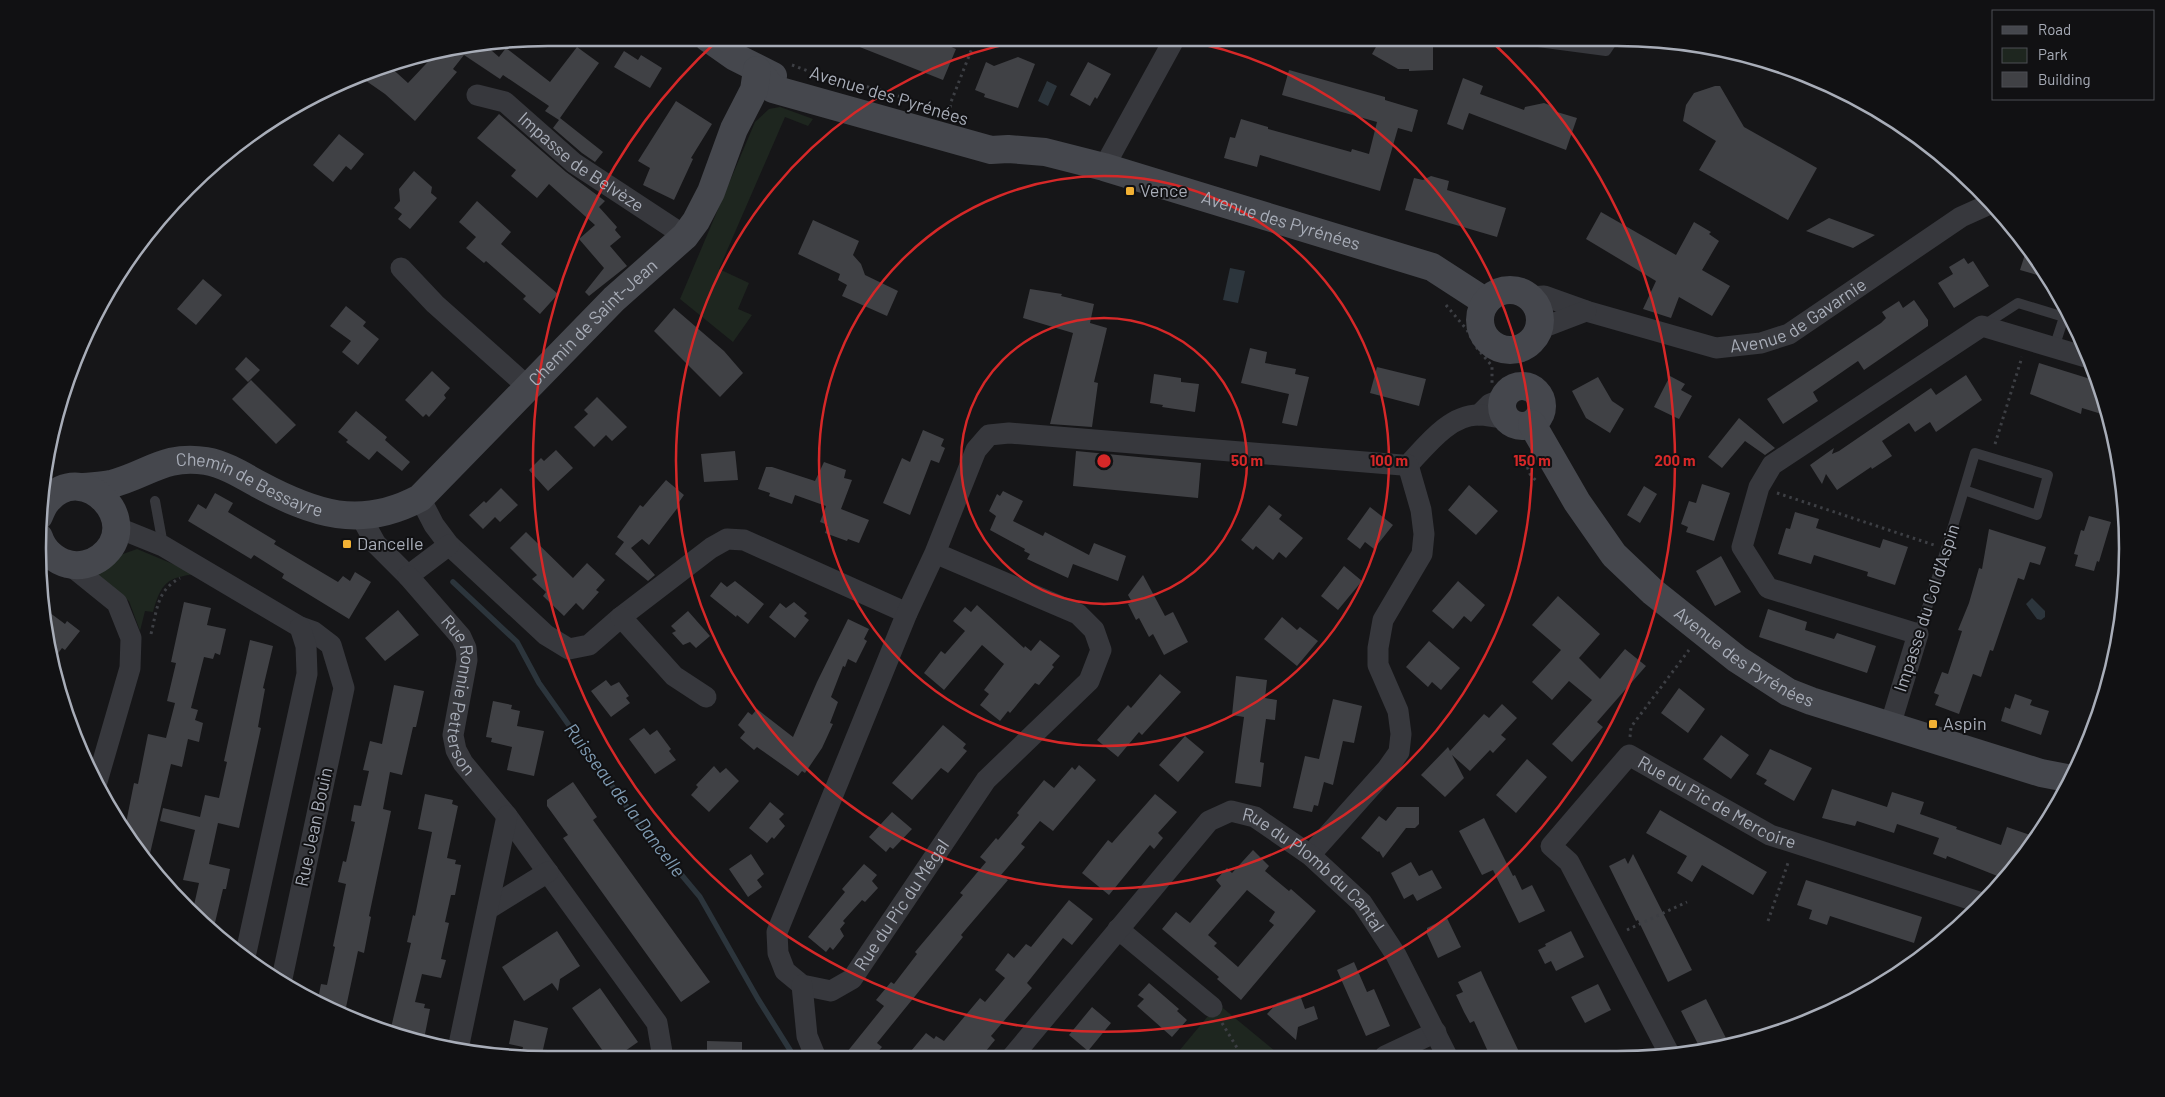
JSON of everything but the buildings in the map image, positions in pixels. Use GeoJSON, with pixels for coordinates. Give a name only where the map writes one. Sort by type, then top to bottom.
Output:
{"type":"FeatureCollection","features":[{"type":"Feature","properties":{"kind":"main road","name":"Avenue des Pyrénées"},"geometry":{"type":"LineString","coordinates":[[719,46],[758,70],[836,102],[991,150],[1008,149],[1045,152],[1104,168],[1432,267],[1486,302]]}},
{"type":"Feature","properties":{"kind":"main road","name":"Avenue des Pyrénées"},"geometry":{"type":"LineString","coordinates":[[758,70],[774,70],[827,88],[913,107],[994,140],[1008,149]]}},
{"type":"Feature","properties":{"kind":"main road","name":"Chemin de Saint-Jean"},"geometry":{"type":"LineString","coordinates":[[361,517],[401,508],[420,498],[614,299],[685,236],[696,221],[710,192],[734,129],[754,90],[758,70]]}},
{"type":"Feature","properties":{"kind":"main road","name":"Avenue des Pyrénées"},"geometry":{"type":"LineString","coordinates":[[836,102],[878,108],[913,107]]}},
{"type":"Feature","properties":{"kind":"main road"},"geometry":{"type":"LineString","coordinates":[[1511,399],[1538,395],[1542,404],[1539,417],[1532,424],[1521,426],[1510,422],[1511,399],[1522,341],[1539,312],[1529,297],[1518,291],[1506,290],[1495,294],[1486,302],[1481,314],[1483,333],[1491,343],[1522,341]]}},
{"type":"Feature","properties":{"kind":"main road","name":"Avenue des Pyrénées"},"geometry":{"type":"LineString","coordinates":[[1532,424],[1594,527],[1614,555],[1652,592],[1736,659],[1788,692],[1836,710],[2041,773],[2063,777]]}},
{"type":"Feature","properties":{"kind":"main road","name":"Chemin de Bessayre"},"geometry":{"type":"LineString","coordinates":[[61,490],[112,484],[161,463],[183,459],[207,461],[232,470],[289,501],[314,510],[343,516],[361,517]]}},
{"type":"Feature","properties":{"kind":"main road"},"geometry":{"type":"LineString","coordinates":[[46,550],[56,563],[84,565],[105,554],[113,542],[124,498],[139,474]]}},
{"type":"Feature","properties":{"kind":"main road"},"geometry":{"type":"LineString","coordinates":[[49,499],[61,490],[99,494],[109,503],[116,524]]}},
{"type":"Feature","properties":{"kind":"main road","name":"Avenue des Pyrénées"},"geometry":{"type":"LineString","coordinates":[[2041,773],[2060,783]]}},
{"type":"Feature","properties":{"kind":"street"},"geometry":{"type":"LineString","coordinates":[[1104,168],[1171,46]]}},
{"type":"Feature","properties":{"kind":"street","name":"Impasse de Belvèze"},"geometry":{"type":"LineString","coordinates":[[477,95],[505,102],[574,163],[685,236]]}},
{"type":"Feature","properties":{"kind":"street","name":"Avenue de Gavarnie"},"geometry":{"type":"LineString","coordinates":[[1529,297],[1544,296],[1586,311],[1716,348],[1761,343],[1789,334],[1960,217],[1984,206]]}},
{"type":"Feature","properties":{"kind":"street"},"geometry":{"type":"LineString","coordinates":[[401,268],[435,304],[528,387]]}},
{"type":"Feature","properties":{"kind":"street"},"geometry":{"type":"LineString","coordinates":[[1522,341],[1586,311]]}},
{"type":"Feature","properties":{"kind":"street"},"geometry":{"type":"LineString","coordinates":[[1918,634],[1768,588],[1742,547],[1759,487],[1772,466],[1982,326],[2081,356]]}},
{"type":"Feature","properties":{"kind":"street"},"geometry":{"type":"LineString","coordinates":[[813,1051],[807,1036],[802,985],[785,971],[778,953],[778,932],[907,613],[935,553],[976,450],[989,435],[1010,433],[1408,464],[1442,430],[1462,418],[1479,415],[1490,404],[1511,399]]}},
{"type":"Feature","properties":{"kind":"street"},"geometry":{"type":"LineString","coordinates":[[1310,855],[1399,752],[1401,734],[1398,711],[1378,665],[1378,648],[1383,620],[1422,554],[1424,534],[1408,464]]}},
{"type":"Feature","properties":{"kind":"street"},"geometry":{"type":"LineString","coordinates":[[420,498],[434,525],[449,545],[546,635],[569,649],[589,645],[621,617],[711,548],[727,539],[744,540],[907,613]]}},
{"type":"Feature","properties":{"kind":"street","name":"Rue Ronnie Petterson"},"geometry":{"type":"LineString","coordinates":[[361,517],[376,544],[408,576],[461,637],[466,648],[467,660],[454,742],[463,763],[507,816],[657,1023],[662,1051]]}},
{"type":"Feature","properties":{"kind":"street","name":"Rue Jean Bouin"},"geometry":{"type":"LineString","coordinates":[[116,524],[163,546],[300,627],[314,632],[331,645],[344,688],[282,974]]}},
{"type":"Feature","properties":{"kind":"street"},"geometry":{"type":"LineString","coordinates":[[408,576],[449,545]]}},
{"type":"Feature","properties":{"kind":"street","name":"Rue du Pic du Mégal"},"geometry":{"type":"LineString","coordinates":[[802,985],[831,991],[852,979],[986,780],[1089,681],[1101,650],[1094,630],[1078,614],[935,553]]}},
{"type":"Feature","properties":{"kind":"street"},"geometry":{"type":"LineString","coordinates":[[56,563],[117,603],[131,638],[130,668],[99,773]]}},
{"type":"Feature","properties":{"kind":"street"},"geometry":{"type":"LineString","coordinates":[[621,617],[674,676],[706,697]]}},
{"type":"Feature","properties":{"kind":"street"},"geometry":{"type":"LineString","coordinates":[[247,950],[307,674],[306,646],[300,627]]}},
{"type":"Feature","properties":{"kind":"street","name":"Impasse du Col d'Aspin"},"geometry":{"type":"LineString","coordinates":[[1890,726],[1918,634]]}},
{"type":"Feature","properties":{"kind":"street"},"geometry":{"type":"LineString","coordinates":[[307,674],[322,668],[339,672]]}},
{"type":"Feature","properties":{"kind":"street","name":"Rue du Pic de Mercoire"},"geometry":{"type":"LineString","coordinates":[[1666,1048],[1569,862],[1551,846],[1629,755],[1770,836],[1974,902]]}},
{"type":"Feature","properties":{"kind":"street","name":"Rue du Plomb du Cantal"},"geometry":{"type":"LineString","coordinates":[[1017,1051],[1209,821],[1230,812],[1255,817],[1310,855],[1362,903],[1396,955],[1445,1051]]}},
{"type":"Feature","properties":{"kind":"street"},"geometry":{"type":"LineString","coordinates":[[459,1042],[507,816]]}},
{"type":"Feature","properties":{"kind":"street"},"geometry":{"type":"LineString","coordinates":[[488,909],[548,872]]}},
{"type":"Feature","properties":{"kind":"street"},"geometry":{"type":"LineString","coordinates":[[1118,929],[1212,1007]]}},
{"type":"Feature","properties":{"kind":"street"},"geometry":{"type":"LineString","coordinates":[[1396,1051],[1436,1032]]}},
{"type":"Feature","properties":{"kind":"lane"},"geometry":{"type":"LineString","coordinates":[[1568,46],[1606,51],[1609,46]]}},
{"type":"Feature","properties":{"kind":"lane"},"geometry":{"type":"LineString","coordinates":[[1982,326],[2018,303],[2062,316]]}},
{"type":"Feature","properties":{"kind":"lane"},"geometry":{"type":"LineString","coordinates":[[2054,348],[2063,319]]}},
{"type":"Feature","properties":{"kind":"lane","name":"Impasse du Col d'Aspin"},"geometry":{"type":"LineString","coordinates":[[1918,634],[1947,549],[1964,490],[1976,453],[2048,475],[2037,515],[1964,490]]}},
{"type":"Feature","properties":{"kind":"lane"},"geometry":{"type":"LineString","coordinates":[[155,501],[163,546]]}},
{"type":"Feature","properties":{"kind":"path"},"geometry":{"type":"LineString","coordinates":[[949,114],[951,102],[973,46]]}},
{"type":"Feature","properties":{"kind":"path","name":"Avenue des Pyrénées"},"geometry":{"type":"LineString","coordinates":[[789,64],[816,74],[884,91],[913,107]]}},
{"type":"Feature","properties":{"kind":"path","name":"Avenue des Pyrénées"},"geometry":{"type":"LineString","coordinates":[[941,112],[957,117]]}},
{"type":"Feature","properties":{"kind":"path"},"geometry":{"type":"LineString","coordinates":[[1991,458],[2027,340]]}},
{"type":"Feature","properties":{"kind":"path"},"geometry":{"type":"LineString","coordinates":[[1759,487],[1947,549]]}},
{"type":"Feature","properties":{"kind":"path"},"geometry":{"type":"LineString","coordinates":[[149,641],[162,594],[170,584],[180,578],[216,577]]}},
{"type":"Feature","properties":{"kind":"path"},"geometry":{"type":"LineString","coordinates":[[1629,755],[1631,727],[1694,644]]}},
{"type":"Feature","properties":{"kind":"path"},"geometry":{"type":"LineString","coordinates":[[1768,921],[1795,843]]}},
{"type":"Feature","properties":{"kind":"path"},"geometry":{"type":"LineString","coordinates":[[1608,938],[1687,902]]}},
{"type":"Feature","properties":{"kind":"path"},"geometry":{"type":"LineString","coordinates":[[1212,1007],[1239,1051]]}},
{"type":"Feature","properties":{"kind":"green space"},"geometry":{"type":"Polygon","coordinates":[[[780,107],[813,119],[808,126],[785,117],[719,269],[749,283],[738,309],[752,315],[733,342],[680,299],[755,122],[769,109],[780,107]]]}},
{"type":"Feature","properties":{"kind":"green space"},"geometry":{"type":"Polygon","coordinates":[[[137,549],[197,574],[179,577],[167,583],[159,594],[153,612],[145,611],[140,631],[129,601],[96,575],[123,554],[137,549]]]}},
{"type":"Feature","properties":{"kind":"green space"},"geometry":{"type":"Polygon","coordinates":[[[1218,1004],[1275,1051],[1179,1051],[1218,1004]]]}},
{"type":"Feature","properties":{"kind":"shaded area"},"geometry":{"type":"Polygon","coordinates":[[[1047,81],[1057,86],[1048,106],[1038,101],[1047,81]]]}},
{"type":"Feature","properties":{"kind":"shaded area"},"geometry":{"type":"Polygon","coordinates":[[[1230,268],[1245,271],[1238,303],[1223,300],[1230,268]]]}},
{"type":"Feature","properties":{"kind":"shaded area"},"geometry":{"type":"Polygon","coordinates":[[[2032,598],[2045,611],[2045,617],[2041,620],[2037,619],[2026,604],[2032,598]]]}},
{"type":"Feature","properties":{"kind":"waterway","name":"Ruisseau de la Dancelle"},"geometry":{"type":"LineString","coordinates":[[453,582],[517,642],[539,683],[639,824],[700,897],[758,999],[791,1051]]}},
{"type":"Feature","properties":{"kind":"place","name":"Vence"},"geometry":{"type":"Point","coordinates":[1130,191]}},
{"type":"Feature","properties":{"kind":"place","name":"Dancelle"},"geometry":{"type":"Point","coordinates":[347,544]}},
{"type":"Feature","properties":{"kind":"place","name":"Aspin"},"geometry":{"type":"Point","coordinates":[1933,724]}}]}
